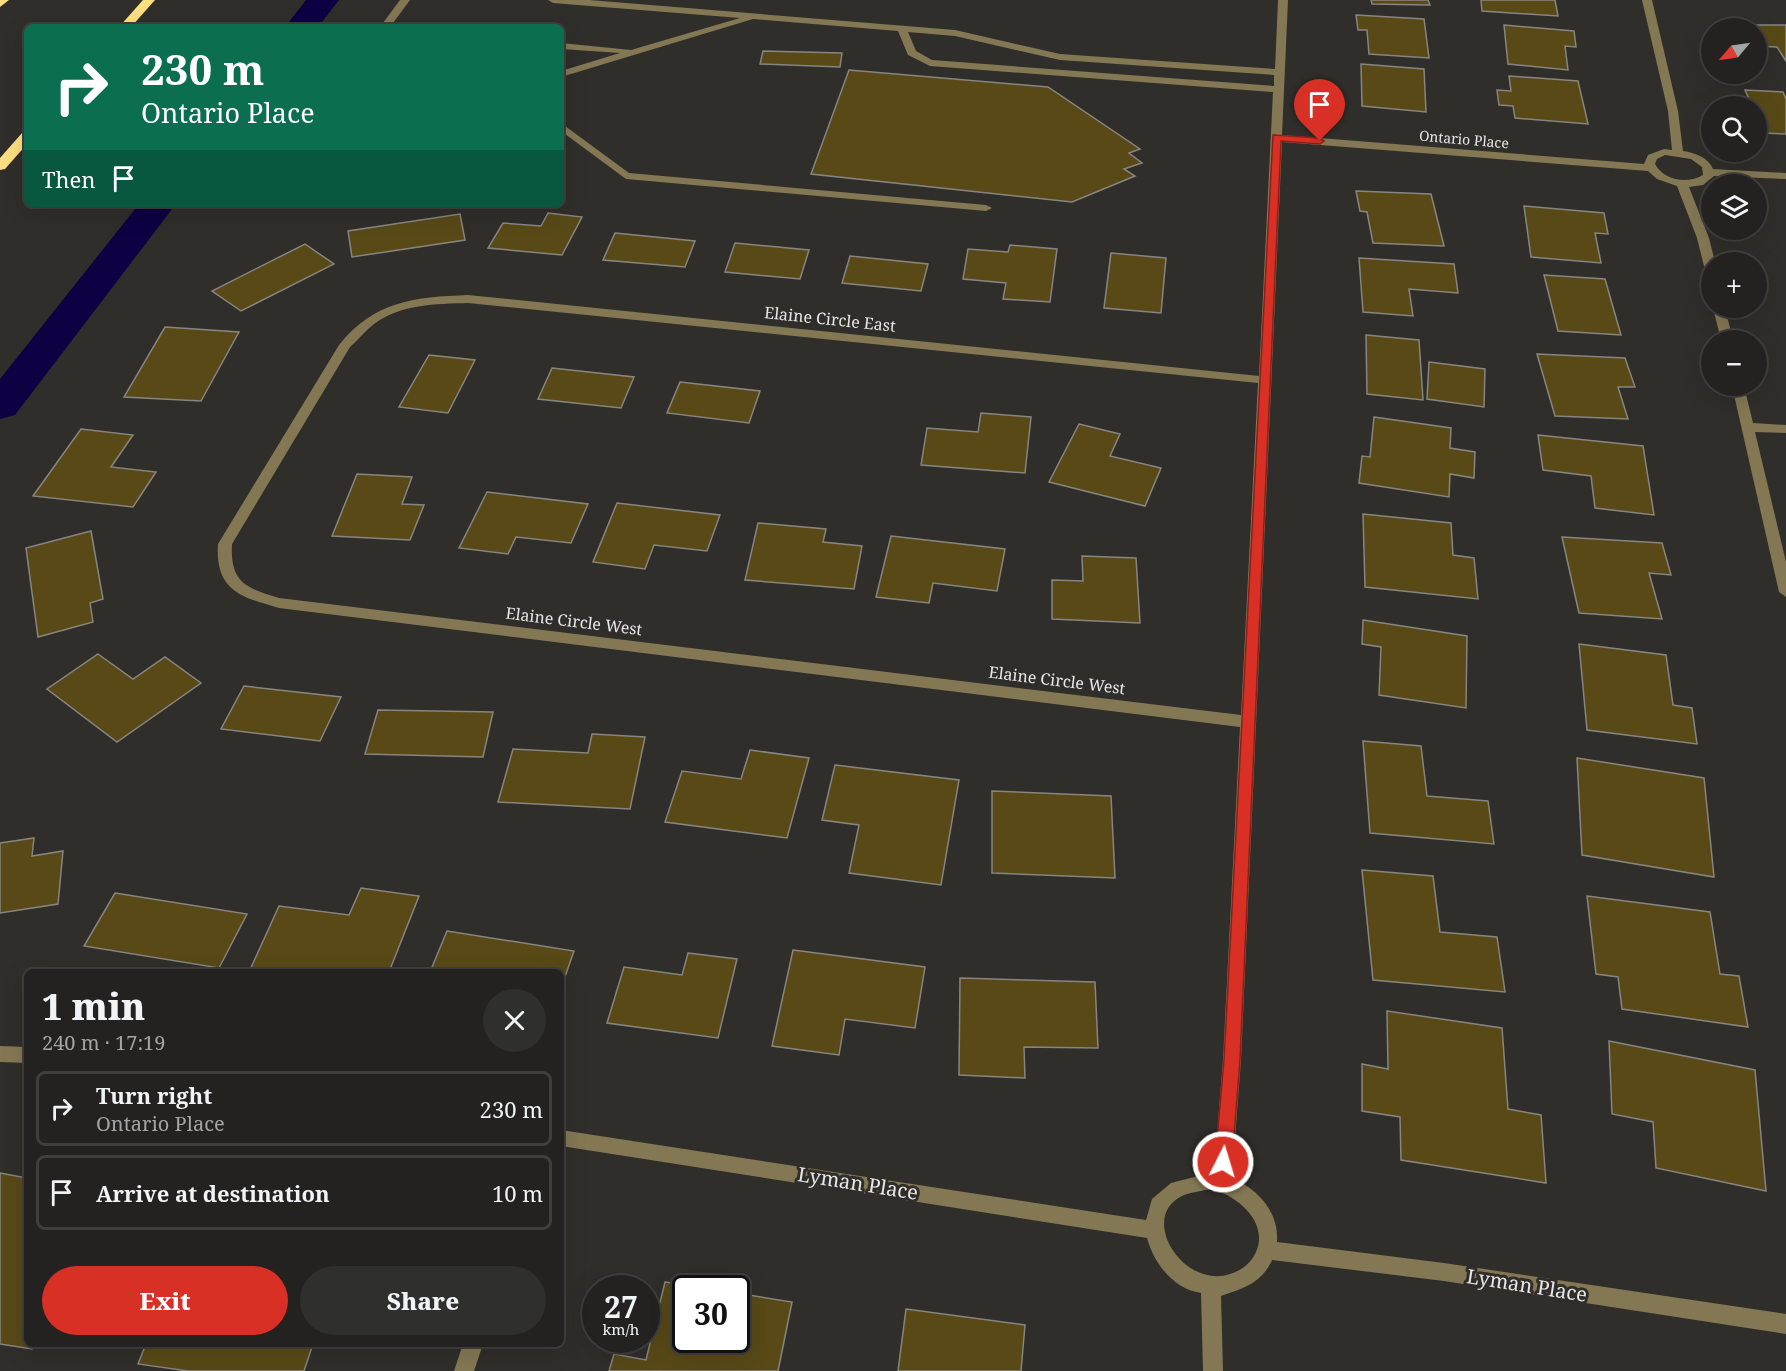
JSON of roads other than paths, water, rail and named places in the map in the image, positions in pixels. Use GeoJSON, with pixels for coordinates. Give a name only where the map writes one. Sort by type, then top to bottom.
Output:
{"type":"FeatureCollection","features":[{"type":"Feature","properties":{"kind":"highway"},"geometry":{"type":"LineString","coordinates":[[127,24],[149,0]]}},
{"type":"Feature","properties":{"kind":"highway"},"geometry":{"type":"LineString","coordinates":[[1,167],[24,140]]}},
{"type":"Feature","properties":{"kind":"street"},"geometry":{"type":"LineString","coordinates":[[387,24],[405,0]]}},
{"type":"Feature","properties":{"kind":"street"},"geometry":{"type":"LineString","coordinates":[[553,0],[955,33],[1060,57],[1279,72]]}},
{"type":"Feature","properties":{"kind":"street"},"geometry":{"type":"LineString","coordinates":[[1222,1183],[1232,1060],[1283,0]]}},
{"type":"Feature","properties":{"kind":"street"},"geometry":{"type":"LineString","coordinates":[[1647,0],[1673,111],[1678,153]]}},
{"type":"Feature","properties":{"kind":"street"},"geometry":{"type":"LineString","coordinates":[[564,73],[757,16]]}},
{"type":"Feature","properties":{"kind":"street"},"geometry":{"type":"LineString","coordinates":[[902,30],[912,53],[930,63],[1278,90]]}},
{"type":"Feature","properties":{"kind":"street"},"geometry":{"type":"LineString","coordinates":[[564,46],[635,52]]}},
{"type":"Feature","properties":{"kind":"street"},"geometry":{"type":"LineString","coordinates":[[564,128],[626,176],[986,208]]}},
{"type":"Feature","properties":{"kind":"street","name":"Ontario Place"},"geometry":{"type":"LineString","coordinates":[[1276,138],[1650,168]]}},
{"type":"Feature","properties":{"kind":"street"},"geometry":{"type":"LineString","coordinates":[[1678,153],[1702,161],[1710,172],[1705,180],[1698,183],[1682,184],[1660,177],[1650,168],[1648,162],[1656,154],[1678,153]]}},
{"type":"Feature","properties":{"kind":"street"},"geometry":{"type":"LineString","coordinates":[[1710,172],[1786,177]]}},
{"type":"Feature","properties":{"kind":"street"},"geometry":{"type":"LineString","coordinates":[[1682,184],[1706,252]]}},
{"type":"Feature","properties":{"kind":"street","name":"Elaine Circle East"},"geometry":{"type":"LineString","coordinates":[[394,309],[422,301],[468,299],[1264,380]]}},
{"type":"Feature","properties":{"kind":"street","name":"Elaine Circle West"},"geometry":{"type":"LineString","coordinates":[[394,309],[370,321],[345,345],[225,544],[224,564],[234,582],[252,596],[291,604],[1248,722]]}},
{"type":"Feature","properties":{"kind":"street"},"geometry":{"type":"LineString","coordinates":[[1740,396],[1786,592]]}},
{"type":"Feature","properties":{"kind":"street"},"geometry":{"type":"LineString","coordinates":[[1747,427],[1786,429]]}},
{"type":"Feature","properties":{"kind":"street"},"geometry":{"type":"LineString","coordinates":[[0,1054],[24,1055]]}},
{"type":"Feature","properties":{"kind":"street","name":"Lyman Place"},"geometry":{"type":"LineString","coordinates":[[564,1138],[1154,1230]]}},
{"type":"Feature","properties":{"kind":"street"},"geometry":{"type":"LineString","coordinates":[[1211,1180],[1222,1183],[1246,1195],[1259,1209],[1267,1226],[1269,1244],[1264,1260],[1254,1273],[1239,1282],[1222,1287],[1203,1285],[1185,1277],[1170,1265],[1160,1250],[1154,1230],[1155,1215],[1163,1199],[1175,1187],[1192,1181],[1211,1180]]}},
{"type":"Feature","properties":{"kind":"street","name":"Lyman Place"},"geometry":{"type":"LineString","coordinates":[[1267,1250],[1444,1272],[1786,1324]]}},
{"type":"Feature","properties":{"kind":"street"},"geometry":{"type":"LineString","coordinates":[[1211,1286],[1213,1371]]}},
{"type":"Feature","properties":{"kind":"street"},"geometry":{"type":"LineString","coordinates":[[464,1371],[472,1347]]}},
{"type":"Feature","properties":{"kind":"waterway"},"geometry":{"type":"LineString","coordinates":[[303,24],[323,0]]}},
{"type":"Feature","properties":{"kind":"waterway"},"geometry":{"type":"LineString","coordinates":[[0,406],[156,207]]}}]}
